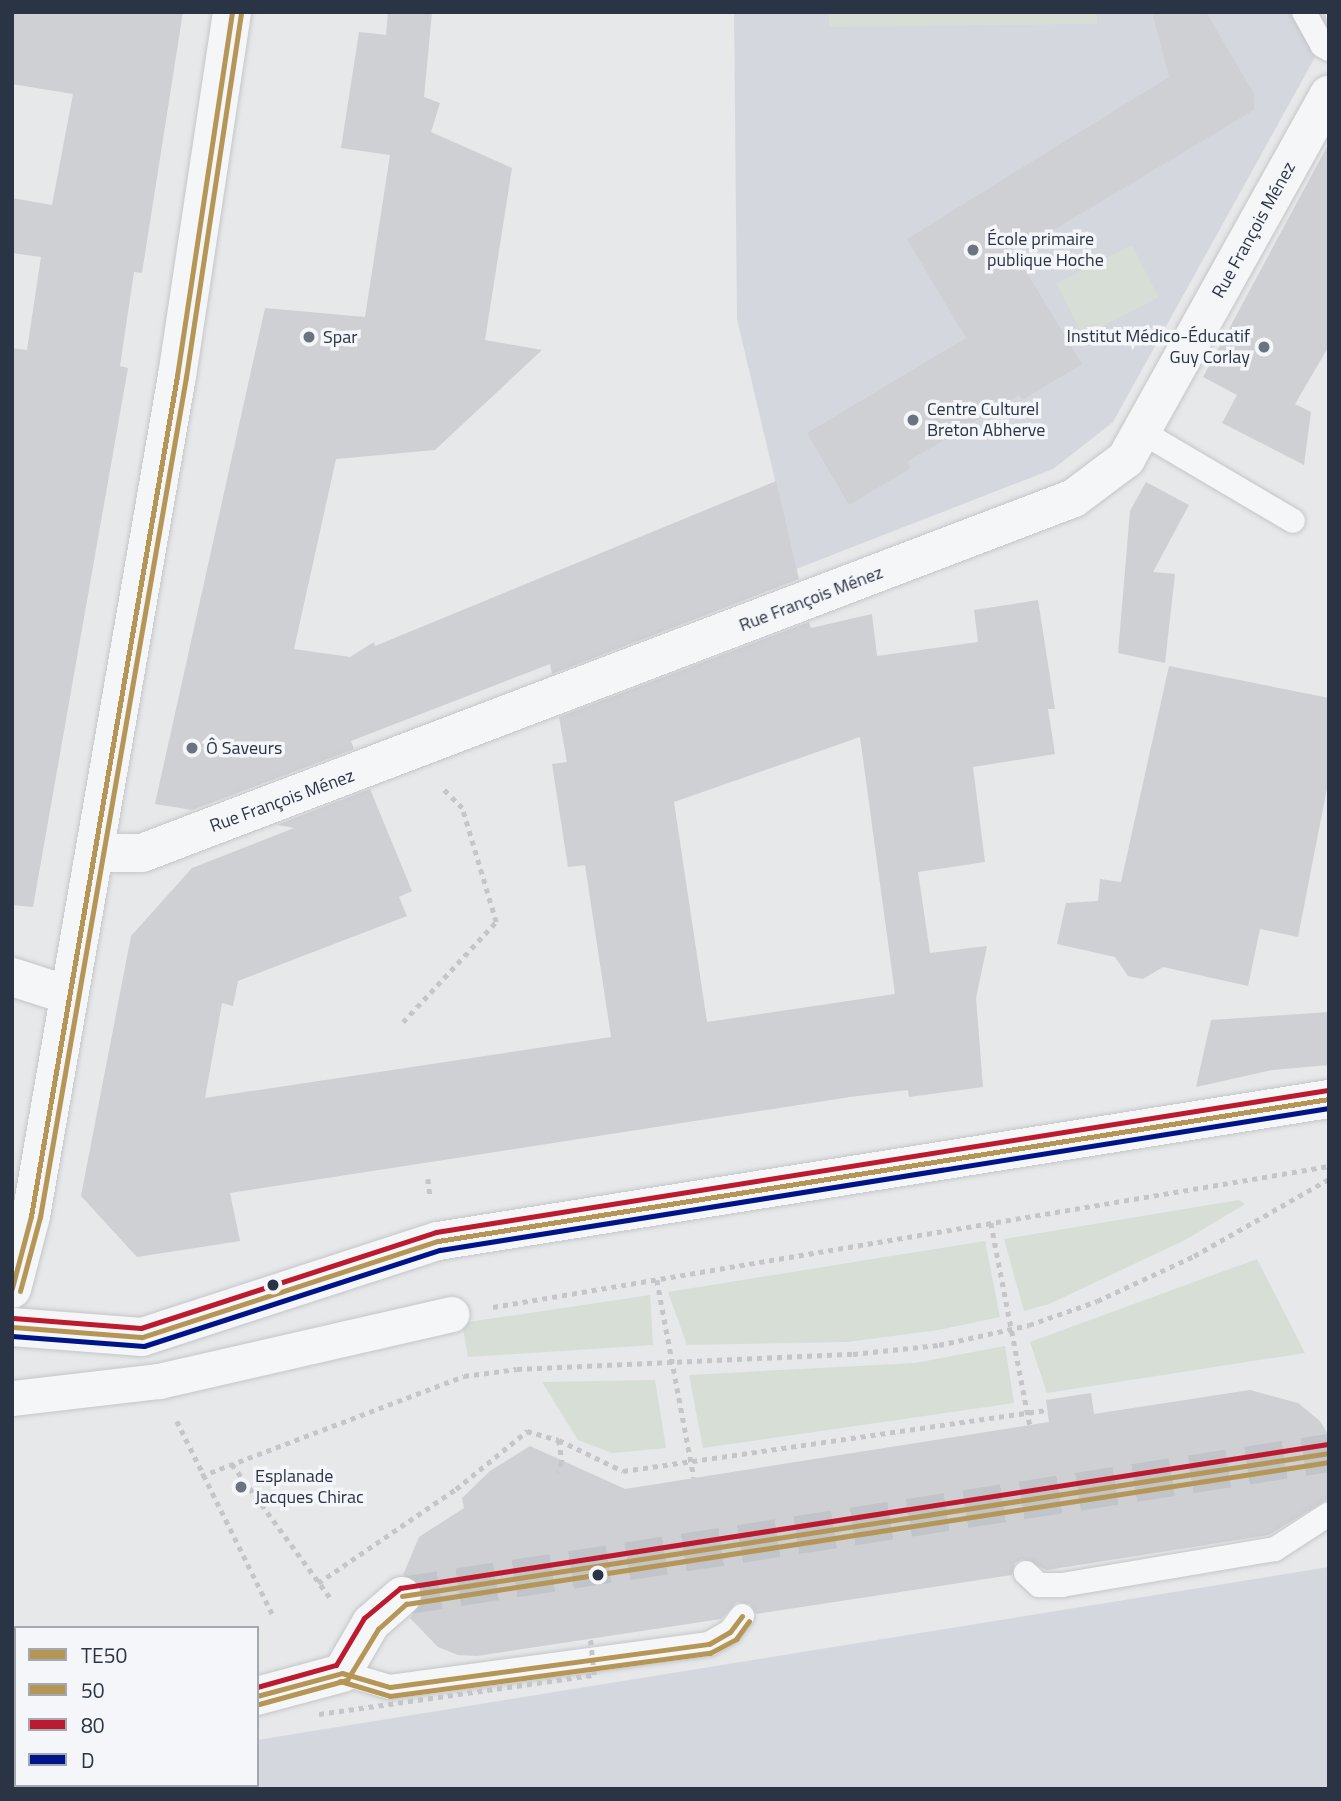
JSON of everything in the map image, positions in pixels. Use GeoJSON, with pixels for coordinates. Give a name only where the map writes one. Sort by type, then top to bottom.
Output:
{"type":"FeatureCollection","features":[{"type":"Feature","properties":{"kind":"street"},"geometry":{"type":"LineString","coordinates":[[12,1289],[31,1216],[95,853],[177,376],[232,12]]}},
{"type":"Feature","properties":{"kind":"street","name":"Rue François Ménez"},"geometry":{"type":"LineString","coordinates":[[95,853],[142,853],[408,755],[1074,498],[1126,459],[1329,95]]}},
{"type":"Feature","properties":{"kind":"street"},"geometry":{"type":"LineString","coordinates":[[12,976],[68,995]]}},
{"type":"Feature","properties":{"kind":"street"},"geometry":{"type":"LineString","coordinates":[[12,1327],[142,1337],[438,1241],[1329,1099]]}},
{"type":"Feature","properties":{"kind":"street"},"geometry":{"type":"LineString","coordinates":[[12,1398],[159,1381],[451,1314]]}},
{"type":"Feature","properties":{"kind":"street"},"geometry":{"type":"LineString","coordinates":[[259,1695],[342,1673],[371,1623],[402,1596]]}},
{"type":"Feature","properties":{"kind":"lane"},"geometry":{"type":"LineString","coordinates":[[1304,12],[1322,45],[1329,49]]}},
{"type":"Feature","properties":{"kind":"lane"},"geometry":{"type":"LineString","coordinates":[[1142,432],[1293,521]]}},
{"type":"Feature","properties":{"kind":"lane"},"geometry":{"type":"LineString","coordinates":[[1026,1573],[1039,1585],[1062,1585],[1275,1549],[1329,1514]]}},
{"type":"Feature","properties":{"kind":"lane"},"geometry":{"type":"LineString","coordinates":[[342,1673],[390,1687],[709,1644],[730,1632],[742,1616]]}},
{"type":"Feature","properties":{"kind":"path"},"geometry":{"type":"LineString","coordinates":[[403,1022],[496,922],[462,808],[408,755]]}},
{"type":"Feature","properties":{"kind":"path"},"geometry":{"type":"LineString","coordinates":[[451,1314],[1329,1166]]}},
{"type":"Feature","properties":{"kind":"path"},"geometry":{"type":"LineString","coordinates":[[201,1476],[464,1376],[670,1360],[853,1354],[939,1345],[1012,1328],[1097,1301],[1182,1261],[1329,1179]]}},
{"type":"Feature","properties":{"kind":"path"},"geometry":{"type":"LineString","coordinates":[[991,1223],[1030,1426]]}},
{"type":"Feature","properties":{"kind":"path"},"geometry":{"type":"LineString","coordinates":[[657,1279],[694,1478]]}},
{"type":"Feature","properties":{"kind":"path"},"geometry":{"type":"LineString","coordinates":[[159,1381],[201,1476],[273,1615]]}},
{"type":"Feature","properties":{"kind":"path"},"geometry":{"type":"LineString","coordinates":[[318,1583],[456,1489],[527,1431],[559,1440],[623,1471],[1047,1410]]}},
{"type":"Feature","properties":{"kind":"path"},"geometry":{"type":"LineString","coordinates":[[557,1472],[562,1462],[559,1440]]}},
{"type":"Feature","properties":{"kind":"path"},"geometry":{"type":"LineString","coordinates":[[232,1464],[339,1610]]}},
{"type":"Feature","properties":{"kind":"path"},"geometry":{"type":"LineString","coordinates":[[319,1714],[594,1675],[590,1639]]}},
{"type":"Feature","properties":{"kind":"shaded area","name":"École primaire publique Hoche"},"geometry":{"type":"Polygon","coordinates":[[[734,12],[1325,12],[1329,32],[1113,422],[1053,469],[796,569],[737,319],[734,12]]]}},
{"type":"Feature","properties":{"kind":"shaded area"},"geometry":{"type":"Polygon","coordinates":[[[829,12],[1097,12],[1097,24],[829,27],[829,12]]]}},
{"type":"Feature","properties":{"kind":"shaded area"},"geometry":{"type":"Polygon","coordinates":[[[1132,245],[1159,298],[1083,336],[1056,284],[1132,245]]]}},
{"type":"Feature","properties":{"kind":"shaded area"},"geometry":{"type":"Polygon","coordinates":[[[1239,1200],[1245,1204],[1185,1240],[1049,1304],[1024,1311],[1004,1239],[1239,1200]]]}},
{"type":"Feature","properties":{"kind":"shaded area"},"geometry":{"type":"Polygon","coordinates":[[[985,1241],[1000,1317],[938,1330],[847,1342],[687,1345],[668,1292],[985,1241]]]}},
{"type":"Feature","properties":{"kind":"shaded area"},"geometry":{"type":"Polygon","coordinates":[[[1257,1259],[1305,1353],[1047,1393],[1030,1342],[1257,1259]]]}},
{"type":"Feature","properties":{"kind":"shaded area"},"geometry":{"type":"Polygon","coordinates":[[[650,1295],[653,1345],[468,1357],[462,1323],[650,1295]]]}},
{"type":"Feature","properties":{"kind":"shaded area"},"geometry":{"type":"Polygon","coordinates":[[[1005,1346],[1014,1403],[703,1448],[689,1375],[915,1363],[1005,1346]]]}},
{"type":"Feature","properties":{"kind":"shaded area"},"geometry":{"type":"Polygon","coordinates":[[[655,1380],[666,1448],[612,1453],[578,1440],[542,1382],[655,1380]]]}},
{"type":"Feature","properties":{"kind":"shaded area"},"geometry":{"type":"Polygon","coordinates":[[[1329,1567],[1329,1789],[12,1789],[14,1784],[14,1787],[259,1787],[259,1740],[1329,1567]]]}},
{"type":"Feature","properties":{"kind":"building"},"geometry":{"type":"Polygon","coordinates":[[[12,12],[183,12],[142,273],[134,272],[120,366],[128,368],[33,907],[12,905],[12,348],[27,350],[41,257],[12,253],[12,198],[52,205],[73,94],[12,84],[12,12]]]}},
{"type":"Feature","properties":{"kind":"building"},"geometry":{"type":"Polygon","coordinates":[[[388,12],[432,12],[424,97],[440,103],[431,132],[512,168],[485,340],[542,350],[435,450],[336,459],[294,649],[350,657],[374,642],[375,646],[776,481],[799,579],[552,674],[550,664],[351,741],[354,749],[192,810],[155,804],[265,308],[365,317],[390,155],[341,148],[359,32],[386,35],[388,12]]]}},
{"type":"Feature","properties":{"kind":"building"},"geometry":{"type":"Polygon","coordinates":[[[1152,12],[1206,12],[1254,94],[1254,110],[1015,253],[1082,364],[1022,400],[1019,395],[907,462],[911,468],[849,505],[807,433],[966,338],[907,239],[1169,77],[1152,12]]]}},
{"type":"Feature","properties":{"kind":"building","name":"Institut Médico-Éducatif Guy Corlay"},"geometry":{"type":"Polygon","coordinates":[[[1329,143],[1329,346],[1295,404],[1311,412],[1304,465],[1222,423],[1237,395],[1203,377],[1329,143]]]}},
{"type":"Feature","properties":{"kind":"building"},"geometry":{"type":"Polygon","coordinates":[[[1146,482],[1189,505],[1153,572],[1175,574],[1165,663],[1118,653],[1130,511],[1146,482]]]}},
{"type":"Feature","properties":{"kind":"building"},"geometry":{"type":"Polygon","coordinates":[[[1038,600],[1055,709],[1048,709],[1055,754],[973,767],[985,862],[918,872],[930,953],[987,946],[976,998],[983,1087],[909,1097],[908,1090],[850,1097],[230,1193],[240,1241],[137,1257],[81,1196],[131,936],[192,868],[294,828],[277,825],[370,789],[412,891],[399,897],[407,916],[238,981],[233,1006],[222,1003],[205,1098],[611,1037],[585,865],[568,867],[552,764],[567,762],[559,717],[809,622],[811,628],[872,614],[877,656],[978,642],[974,610],[1038,600]],[[860,737],[674,802],[707,1022],[895,994],[860,737]]]}},
{"type":"Feature","properties":{"kind":"building"},"geometry":{"type":"Polygon","coordinates":[[[1169,666],[1329,698],[1329,778],[1298,937],[1260,929],[1248,986],[1163,967],[1143,979],[1128,976],[1115,957],[1057,944],[1066,903],[1098,901],[1100,879],[1121,882],[1169,666]]]}},
{"type":"Feature","properties":{"kind":"building"},"geometry":{"type":"Polygon","coordinates":[[[1329,1012],[1329,1065],[1272,1070],[1196,1087],[1211,1020],[1329,1012]]]}},
{"type":"Feature","properties":{"kind":"building"},"geometry":{"type":"Polygon","coordinates":[[[1250,1390],[1298,1403],[1320,1421],[1329,1436],[1328,1499],[1269,1535],[1047,1570],[1022,1559],[1015,1563],[1012,1575],[756,1614],[750,1604],[737,1602],[721,1619],[477,1656],[458,1655],[438,1647],[410,1618],[422,1604],[424,1592],[418,1581],[403,1575],[419,1537],[464,1508],[462,1498],[490,1471],[530,1446],[625,1489],[1049,1422],[1046,1400],[1091,1393],[1094,1414],[1250,1390]]]}},
{"type":"Feature","properties":{"kind":"tunnel"},"geometry":{"type":"LineString","coordinates":[[402,1596],[1329,1453]]}},
{"type":"Feature","properties":{"kind":"transit line","name":"TE50"},"geometry":{"type":"LineString","coordinates":[[12,1288],[31,1216],[177,376],[232,12]]}},
{"type":"Feature","properties":{"kind":"transit line","name":"50"},"geometry":{"type":"LineString","coordinates":[[20,1291],[40,1217],[186,377],[241,13]]}},
{"type":"Feature","properties":{"kind":"transit line","name":"80"},"geometry":{"type":"LineString","coordinates":[[13,1318],[141,1328],[436,1232],[1328,1090]]}},
{"type":"Feature","properties":{"kind":"transit line","name":"TE50"},"geometry":{"type":"LineString","coordinates":[[12,1327],[142,1337],[438,1241],[1329,1099]]}},
{"type":"Feature","properties":{"kind":"transit line","name":"D"},"geometry":{"type":"LineString","coordinates":[[12,1336],[144,1346],[440,1250],[1329,1108]]}},
{"type":"Feature","properties":{"kind":"transit line","name":"80"},"geometry":{"type":"LineString","coordinates":[[259,1686],[336,1665],[364,1618],[400,1588],[1328,1444]]}},
{"type":"Feature","properties":{"kind":"transit line","name":"TE50"},"geometry":{"type":"LineString","coordinates":[[402,1596],[1329,1453]]}},
{"type":"Feature","properties":{"kind":"transit line","name":"50"},"geometry":{"type":"LineString","coordinates":[[259,1704],[347,1680],[378,1629],[406,1604],[1329,1462]]}},
{"type":"Feature","properties":{"kind":"transit line","name":"TE50"},"geometry":{"type":"LineString","coordinates":[[259,1695],[342,1673],[390,1687],[709,1644],[730,1632],[742,1616]]}},
{"type":"Feature","properties":{"kind":"transit line","name":"50"},"geometry":{"type":"LineString","coordinates":[[340,1681],[390,1696],[710,1653],[736,1639],[749,1621]]}},
{"type":"Feature","properties":{"kind":"place","name":"École primaire publique Hoche"},"geometry":{"type":"Point","coordinates":[973,250]}},
{"type":"Feature","properties":{"kind":"place","name":"Spar"},"geometry":{"type":"Point","coordinates":[309,337]}},
{"type":"Feature","properties":{"kind":"place","name":"Institut Médico-Éducatif Guy Corlay"},"geometry":{"type":"Point","coordinates":[1264,347]}},
{"type":"Feature","properties":{"kind":"place","name":"Centre Culturel Breton Abherve"},"geometry":{"type":"Point","coordinates":[913,420]}},
{"type":"Feature","properties":{"kind":"place","name":"Ô Saveurs"},"geometry":{"type":"Point","coordinates":[192,748]}},
{"type":"Feature","properties":{"kind":"place","name":"Esplanade Jacques Chirac"},"geometry":{"type":"Point","coordinates":[241,1487]}}]}
